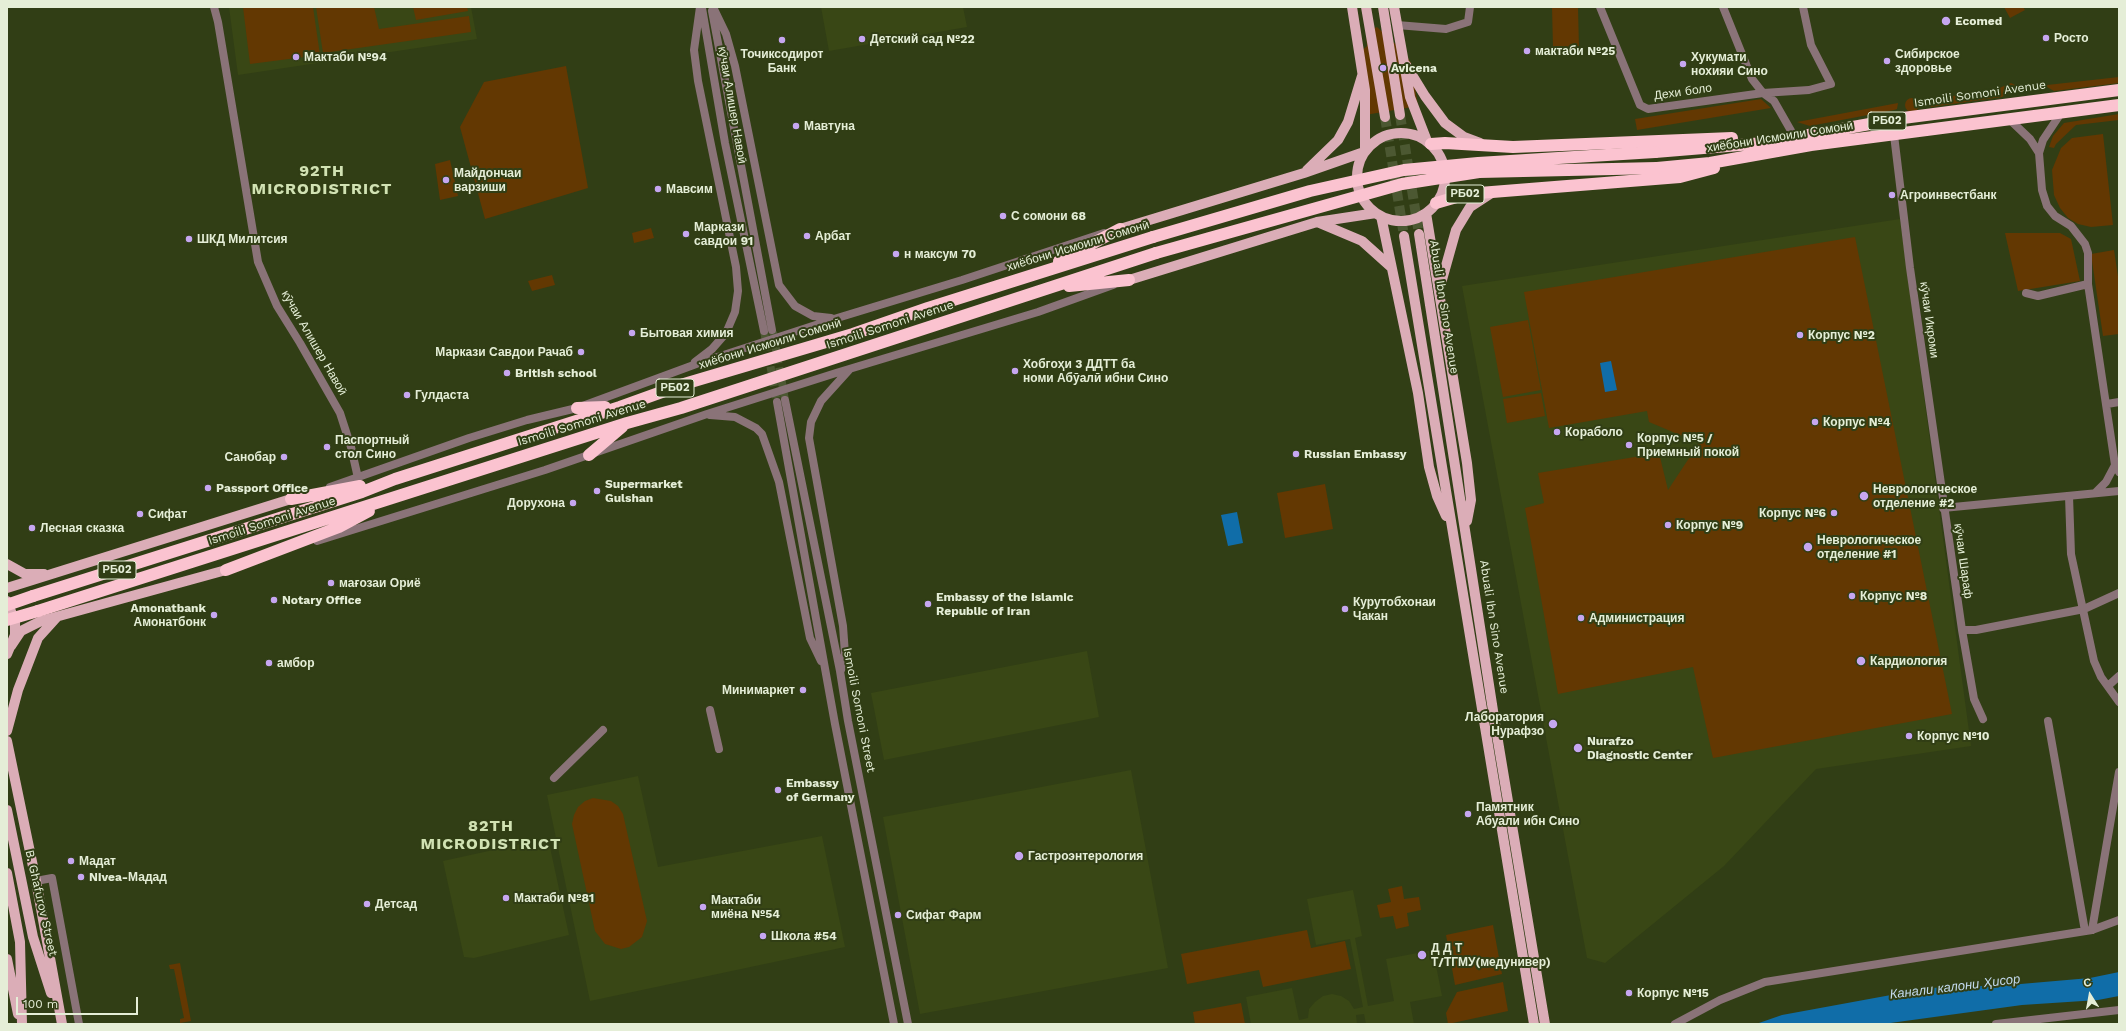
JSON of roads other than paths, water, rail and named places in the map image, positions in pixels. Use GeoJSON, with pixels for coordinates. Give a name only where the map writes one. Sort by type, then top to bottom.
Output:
{"type":"FeatureCollection","features":[{"type":"Feature","properties":{"kind":"highway","name":"Ismoili Somoni Avenue"},"geometry":{"type":"LineString","coordinates":[[1655,152],[1714,148],[1775,140],[1903,118],[2119,90]]}},
{"type":"Feature","properties":{"kind":"highway","name":"хиёбони Исмоили Сомонӣ"},"geometry":{"type":"LineString","coordinates":[[1156,253],[1402,184],[1479,172],[1656,168],[1710,163],[1811,145],[2119,105]]}},
{"type":"Feature","properties":{"kind":"highway","name":"РБ02"},"geometry":{"type":"LineString","coordinates":[[1429,143],[1513,147],[1744,138],[1775,140]]}},
{"type":"Feature","properties":{"kind":"highway","name":"хиёбони Исмоили Сомонӣ"},"geometry":{"type":"LineString","coordinates":[[7,605],[362,492],[395,479],[620,407],[684,384],[853,334],[1153,237],[1310,191],[1404,170],[1478,162],[1655,152]]}},
{"type":"Feature","properties":{"kind":"highway","name":"РБ02"},"geometry":{"type":"LineString","coordinates":[[1436,203],[1467,194],[1680,178],[1745,157]]}},
{"type":"Feature","properties":{"kind":"highway"},"geometry":{"type":"LineString","coordinates":[[1032,275],[1120,229]]}},
{"type":"Feature","properties":{"kind":"highway","name":"Ismoili Somoni Avenue"},"geometry":{"type":"LineString","coordinates":[[7,620],[627,423],[681,408],[1156,253]]}},
{"type":"Feature","properties":{"kind":"highway"},"geometry":{"type":"LineString","coordinates":[[1044,289],[1129,280]]}},
{"type":"Feature","properties":{"kind":"highway"},"geometry":{"type":"LineString","coordinates":[[577,408],[620,407]]}},
{"type":"Feature","properties":{"kind":"highway"},"geometry":{"type":"LineString","coordinates":[[589,455],[627,423]]}},
{"type":"Feature","properties":{"kind":"highway"},"geometry":{"type":"LineString","coordinates":[[290,499],[395,479]]}},
{"type":"Feature","properties":{"kind":"highway"},"geometry":{"type":"LineString","coordinates":[[226,570],[339,527],[400,495]]}},
{"type":"Feature","properties":{"kind":"main road"},"geometry":{"type":"LineString","coordinates":[[1352,7],[1363,73],[1366,112],[1364,152],[1359,163],[1357,174],[1358,185],[1364,201],[1379,215],[1418,393],[1429,467],[1437,496],[1452,529]]}},
{"type":"Feature","properties":{"kind":"main road"},"geometry":{"type":"LineString","coordinates":[[1366,7],[1386,117]]}},
{"type":"Feature","properties":{"kind":"main road"},"geometry":{"type":"LineString","coordinates":[[1383,7],[1400,115]]}},
{"type":"Feature","properties":{"kind":"main road"},"geometry":{"type":"LineString","coordinates":[[1129,280],[1317,222],[1379,215],[1404,220],[1416,218],[1426,213],[1436,203],[1442,191],[1445,179],[1444,166],[1439,154],[1429,143],[1410,98],[1394,7]]}},
{"type":"Feature","properties":{"kind":"main road"},"geometry":{"type":"LineString","coordinates":[[1404,61],[1425,96],[1446,123],[1464,137],[1487,146]]}},
{"type":"Feature","properties":{"kind":"main road"},"geometry":{"type":"LineString","coordinates":[[1304,173],[1338,140],[1348,122],[1363,73]]}},
{"type":"Feature","properties":{"kind":"main road"},"geometry":{"type":"LineString","coordinates":[[1120,229],[1304,173],[1364,152],[1383,136],[1394,133],[1411,134],[1429,143]]}},
{"type":"Feature","properties":{"kind":"main road"},"geometry":{"type":"LineString","coordinates":[[1439,291],[1456,230],[1470,207],[1495,192]]}},
{"type":"Feature","properties":{"kind":"main road"},"geometry":{"type":"LineString","coordinates":[[1426,213],[1467,463],[1471,500],[1466,527]]}},
{"type":"Feature","properties":{"kind":"main road"},"geometry":{"type":"LineString","coordinates":[[1317,222],[1362,241],[1391,267]]}},
{"type":"Feature","properties":{"kind":"main road","name":"Abuali Ibn Sino Avenue"},"geometry":{"type":"LineString","coordinates":[[1419,234],[1466,527],[1494,717],[1545,1024]]}},
{"type":"Feature","properties":{"kind":"main road","name":"Abuali Ibn Sino Avenue"},"geometry":{"type":"LineString","coordinates":[[1404,236],[1413,282],[1452,529],[1534,1024]]}},
{"type":"Feature","properties":{"kind":"main road"},"geometry":{"type":"LineString","coordinates":[[7,588],[290,499]]}},
{"type":"Feature","properties":{"kind":"main road"},"geometry":{"type":"LineString","coordinates":[[7,564],[25,574],[54,574]]}},
{"type":"Feature","properties":{"kind":"main road"},"geometry":{"type":"LineString","coordinates":[[9,650],[21,631],[58,616],[226,570]]}},
{"type":"Feature","properties":{"kind":"main road"},"geometry":{"type":"LineString","coordinates":[[7,601],[15,622],[15,635],[9,650]]}},
{"type":"Feature","properties":{"kind":"main road"},"geometry":{"type":"LineString","coordinates":[[7,731],[18,690],[38,638],[58,616]]}},
{"type":"Feature","properties":{"kind":"main road"},"geometry":{"type":"LineString","coordinates":[[7,741],[36,881],[61,1024]]}},
{"type":"Feature","properties":{"kind":"main road","name":"B. Ghafurov Street"},"geometry":{"type":"LineString","coordinates":[[7,810],[33,937],[61,1024]]}},
{"type":"Feature","properties":{"kind":"main road"},"geometry":{"type":"LineString","coordinates":[[7,873],[20,942],[21,1024]]}},
{"type":"Feature","properties":{"kind":"main road"},"geometry":{"type":"LineString","coordinates":[[7,959],[10,998],[21,1024]]}},
{"type":"Feature","properties":{"kind":"street","name":"кӯчаи Алишер Навоӣ"},"geometry":{"type":"LineString","coordinates":[[214,7],[218,22],[258,262],[277,306],[340,413],[351,447],[358,478]]}},
{"type":"Feature","properties":{"kind":"street","name":"кӯчаи Алишер Навоӣ"},"geometry":{"type":"LineString","coordinates":[[701,7],[725,144],[738,207],[768,331],[750,204],[712,7]]}},
{"type":"Feature","properties":{"kind":"street"},"geometry":{"type":"LineString","coordinates":[[682,370],[701,358],[726,333],[735,312],[738,292],[736,267],[698,81],[694,50],[701,7]]}},
{"type":"Feature","properties":{"kind":"street"},"geometry":{"type":"LineString","coordinates":[[712,7],[726,34],[735,66],[779,285],[795,306],[813,316],[834,319]]}},
{"type":"Feature","properties":{"kind":"street"},"geometry":{"type":"LineString","coordinates":[[1397,25],[1446,29],[1468,22],[1470,7]]}},
{"type":"Feature","properties":{"kind":"street","name":"Дехи боло"},"geometry":{"type":"LineString","coordinates":[[1600,7],[1640,105],[1648,109],[1763,93],[1809,90],[1831,84],[1811,45],[1804,7]]}},
{"type":"Feature","properties":{"kind":"street"},"geometry":{"type":"LineString","coordinates":[[1724,7],[1752,79],[1763,93],[1774,101],[1794,136]]}},
{"type":"Feature","properties":{"kind":"street"},"geometry":{"type":"LineString","coordinates":[[2061,113],[2043,140],[2039,153],[2042,190],[2047,206],[2055,216],[2071,226],[2085,244],[2088,253],[2088,284],[2117,468],[2095,493]]}},
{"type":"Feature","properties":{"kind":"street"},"geometry":{"type":"LineString","coordinates":[[2009,119],[2026,134],[2039,153]]}},
{"type":"Feature","properties":{"kind":"street","name":"кӯчаи Икроми"},"geometry":{"type":"LineString","coordinates":[[1894,135],[1910,268],[1943,508]]}},
{"type":"Feature","properties":{"kind":"street"},"geometry":{"type":"LineString","coordinates":[[290,499],[358,478],[469,438],[527,420],[577,408],[682,370],[834,319],[962,280],[1120,229]]}},
{"type":"Feature","properties":{"kind":"street"},"geometry":{"type":"LineString","coordinates":[[226,570],[589,455],[707,414],[1038,312],[1129,280]]}},
{"type":"Feature","properties":{"kind":"street"},"geometry":{"type":"LineString","coordinates":[[2026,293],[2038,296],[2088,284]]}},
{"type":"Feature","properties":{"kind":"street"},"geometry":{"type":"LineString","coordinates":[[840,671],[845,654],[843,626],[809,438],[811,422],[821,401],[850,369]]}},
{"type":"Feature","properties":{"kind":"street","name":"Ismoili Somoni Street"},"geometry":{"type":"LineString","coordinates":[[894,1024],[806,562],[781,401],[840,671],[908,1024]]}},
{"type":"Feature","properties":{"kind":"street"},"geometry":{"type":"LineString","coordinates":[[2107,404],[2119,402]]}},
{"type":"Feature","properties":{"kind":"street"},"geometry":{"type":"LineString","coordinates":[[707,414],[735,417],[756,428],[762,434],[779,482],[810,638],[826,672]]}},
{"type":"Feature","properties":{"kind":"street","name":"кӯчаи Шараф"},"geometry":{"type":"LineString","coordinates":[[1983,719],[1974,699],[1943,508],[2119,491]]}},
{"type":"Feature","properties":{"kind":"street"},"geometry":{"type":"LineString","coordinates":[[2069,496],[2071,554],[2094,661],[2102,677],[2119,702]]}},
{"type":"Feature","properties":{"kind":"street"},"geometry":{"type":"LineString","coordinates":[[806,562],[816,560]]}},
{"type":"Feature","properties":{"kind":"street"},"geometry":{"type":"LineString","coordinates":[[1962,630],[1976,630],[2084,610],[2119,593]]}},
{"type":"Feature","properties":{"kind":"street"},"geometry":{"type":"LineString","coordinates":[[2109,686],[2119,676]]}},
{"type":"Feature","properties":{"kind":"street"},"geometry":{"type":"LineString","coordinates":[[710,710],[719,749]]}},
{"type":"Feature","properties":{"kind":"street"},"geometry":{"type":"LineString","coordinates":[[2048,721],[2088,930]]}},
{"type":"Feature","properties":{"kind":"street"},"geometry":{"type":"LineString","coordinates":[[554,778],[603,730]]}},
{"type":"Feature","properties":{"kind":"street"},"geometry":{"type":"LineString","coordinates":[[2088,930],[2119,772]]}},
{"type":"Feature","properties":{"kind":"street"},"geometry":{"type":"LineString","coordinates":[[852,809],[865,806]]}},
{"type":"Feature","properties":{"kind":"street"},"geometry":{"type":"LineString","coordinates":[[36,881],[52,878],[79,1024]]}},
{"type":"Feature","properties":{"kind":"street"},"geometry":{"type":"LineString","coordinates":[[1675,1024],[1720,1000],[1765,982],[2088,930],[2119,920]]}},
{"type":"Feature","properties":{"kind":"street"},"geometry":{"type":"LineString","coordinates":[[1996,1024],[2119,1010]]}},
{"type":"Feature","properties":{"kind":"water"},"geometry":{"type":"Polygon","coordinates":[[[1611,361],[1617,390],[1605,392],[1600,363],[1611,361]]]}},
{"type":"Feature","properties":{"kind":"water"},"geometry":{"type":"Polygon","coordinates":[[[1237,512],[1243,543],[1228,546],[1221,515],[1237,512]]]}},
{"type":"Feature","properties":{"kind":"water"},"geometry":{"type":"Polygon","coordinates":[[[2119,972],[2119,996],[2098,1000],[2022,1005],[1883,1024],[1756,1024],[1782,1015],[1929,988],[2009,985],[2090,978],[2119,972]]]}},
{"type":"Feature","properties":{"kind":"tunnel"},"geometry":{"type":"LineString","coordinates":[[1400,115],[1419,234]]}},
{"type":"Feature","properties":{"kind":"tunnel"},"geometry":{"type":"LineString","coordinates":[[1385,117],[1404,236]]}},
{"type":"Feature","properties":{"kind":"tunnel"},"geometry":{"type":"LineString","coordinates":[[764,331],[777,402]]}},
{"type":"Feature","properties":{"kind":"tunnel"},"geometry":{"type":"LineString","coordinates":[[773,332],[785,400]]}},
{"type":"Feature","properties":{"kind":"place","name":"Ecomed"},"geometry":{"type":"Point","coordinates":[1946,21]}},
{"type":"Feature","properties":{"kind":"place","name":"Росто"},"geometry":{"type":"Point","coordinates":[2046,38]}},
{"type":"Feature","properties":{"kind":"place","name":"Детский сад №22"},"geometry":{"type":"Point","coordinates":[862,39]}},
{"type":"Feature","properties":{"kind":"place","name":"Точиксодирот Банк"},"geometry":{"type":"Point","coordinates":[782,40]}},
{"type":"Feature","properties":{"kind":"place","name":"мактаби №25"},"geometry":{"type":"Point","coordinates":[1527,51]}},
{"type":"Feature","properties":{"kind":"place","name":"Мактаби №94"},"geometry":{"type":"Point","coordinates":[296,57]}},
{"type":"Feature","properties":{"kind":"place","name":"Сибирское здоровье"},"geometry":{"type":"Point","coordinates":[1887,61]}},
{"type":"Feature","properties":{"kind":"place","name":"Хукумати нохияи Сино"},"geometry":{"type":"Point","coordinates":[1683,64]}},
{"type":"Feature","properties":{"kind":"place","name":"Avicena"},"geometry":{"type":"Point","coordinates":[1383,68]}},
{"type":"Feature","properties":{"kind":"place","name":"Мавтуна"},"geometry":{"type":"Point","coordinates":[796,126]}},
{"type":"Feature","properties":{"kind":"place","name":"Майдончаи варзиши"},"geometry":{"type":"Point","coordinates":[446,180]}},
{"type":"Feature","properties":{"kind":"place","name":"Мавсим"},"geometry":{"type":"Point","coordinates":[658,189]}},
{"type":"Feature","properties":{"kind":"place","name":"Агроинвестбанк"},"geometry":{"type":"Point","coordinates":[1892,195]}},
{"type":"Feature","properties":{"kind":"place","name":"С сомони 68"},"geometry":{"type":"Point","coordinates":[1003,216]}},
{"type":"Feature","properties":{"kind":"place","name":"Маркази савдои 91"},"geometry":{"type":"Point","coordinates":[686,234]}},
{"type":"Feature","properties":{"kind":"place","name":"Арбат"},"geometry":{"type":"Point","coordinates":[807,236]}},
{"type":"Feature","properties":{"kind":"place","name":"ШКД Милитсия"},"geometry":{"type":"Point","coordinates":[189,239]}},
{"type":"Feature","properties":{"kind":"place","name":"н максум 70"},"geometry":{"type":"Point","coordinates":[896,254]}},
{"type":"Feature","properties":{"kind":"place","name":"Бытовая химия"},"geometry":{"type":"Point","coordinates":[632,333]}},
{"type":"Feature","properties":{"kind":"place","name":"Корпус №2"},"geometry":{"type":"Point","coordinates":[1800,335]}},
{"type":"Feature","properties":{"kind":"place","name":"Маркази Савдои Рачаб"},"geometry":{"type":"Point","coordinates":[581,352]}},
{"type":"Feature","properties":{"kind":"place","name":"Хобгоҳи 3 ДДТТ ба номи Абӯалӣ ибни Сино"},"geometry":{"type":"Point","coordinates":[1015,371]}},
{"type":"Feature","properties":{"kind":"place","name":"British school"},"geometry":{"type":"Point","coordinates":[507,373]}},
{"type":"Feature","properties":{"kind":"place","name":"Гулдаста"},"geometry":{"type":"Point","coordinates":[407,395]}},
{"type":"Feature","properties":{"kind":"place","name":"Корпус №4"},"geometry":{"type":"Point","coordinates":[1815,422]}},
{"type":"Feature","properties":{"kind":"place","name":"Кораболо"},"geometry":{"type":"Point","coordinates":[1557,432]}},
{"type":"Feature","properties":{"kind":"place","name":"Корпус №5 / Приемный покой"},"geometry":{"type":"Point","coordinates":[1629,445]}},
{"type":"Feature","properties":{"kind":"place","name":"Паспортный стол Сино"},"geometry":{"type":"Point","coordinates":[327,447]}},
{"type":"Feature","properties":{"kind":"place","name":"Russian Embassy"},"geometry":{"type":"Point","coordinates":[1296,454]}},
{"type":"Feature","properties":{"kind":"place","name":"Санобар"},"geometry":{"type":"Point","coordinates":[284,457]}},
{"type":"Feature","properties":{"kind":"place","name":"Passport Office"},"geometry":{"type":"Point","coordinates":[208,488]}},
{"type":"Feature","properties":{"kind":"place","name":"Supermarket Gulshan"},"geometry":{"type":"Point","coordinates":[597,491]}},
{"type":"Feature","properties":{"kind":"place","name":"Неврологическое отделение #2"},"geometry":{"type":"Point","coordinates":[1864,496]}},
{"type":"Feature","properties":{"kind":"place","name":"Дорухона"},"geometry":{"type":"Point","coordinates":[573,503]}},
{"type":"Feature","properties":{"kind":"place","name":"Корпус №6"},"geometry":{"type":"Point","coordinates":[1834,513]}},
{"type":"Feature","properties":{"kind":"place","name":"Сифат"},"geometry":{"type":"Point","coordinates":[140,514]}},
{"type":"Feature","properties":{"kind":"place","name":"Корпус №9"},"geometry":{"type":"Point","coordinates":[1668,525]}},
{"type":"Feature","properties":{"kind":"place","name":"Лесная сказка"},"geometry":{"type":"Point","coordinates":[32,528]}},
{"type":"Feature","properties":{"kind":"place","name":"Неврологическое отделение #1"},"geometry":{"type":"Point","coordinates":[1808,547]}},
{"type":"Feature","properties":{"kind":"place","name":"мағозаи Ориё"},"geometry":{"type":"Point","coordinates":[331,583]}},
{"type":"Feature","properties":{"kind":"place","name":"Корпус №8"},"geometry":{"type":"Point","coordinates":[1852,596]}},
{"type":"Feature","properties":{"kind":"place","name":"Notary Office"},"geometry":{"type":"Point","coordinates":[274,600]}},
{"type":"Feature","properties":{"kind":"place","name":"Embassy of the Islamic Republic of Iran"},"geometry":{"type":"Point","coordinates":[928,604]}},
{"type":"Feature","properties":{"kind":"place","name":"Курутобхонаи Чакан"},"geometry":{"type":"Point","coordinates":[1345,609]}},
{"type":"Feature","properties":{"kind":"place","name":"Amonatbank Амонатбонк"},"geometry":{"type":"Point","coordinates":[214,615]}},
{"type":"Feature","properties":{"kind":"place","name":"Администрация"},"geometry":{"type":"Point","coordinates":[1581,618]}},
{"type":"Feature","properties":{"kind":"place","name":"Кардиология"},"geometry":{"type":"Point","coordinates":[1861,661]}},
{"type":"Feature","properties":{"kind":"place","name":"амбор"},"geometry":{"type":"Point","coordinates":[269,663]}},
{"type":"Feature","properties":{"kind":"place","name":"Минимаркет"},"geometry":{"type":"Point","coordinates":[803,690]}},
{"type":"Feature","properties":{"kind":"place","name":"Лаборатория Нурафзо"},"geometry":{"type":"Point","coordinates":[1553,724]}},
{"type":"Feature","properties":{"kind":"place","name":"Корпус №10"},"geometry":{"type":"Point","coordinates":[1909,736]}},
{"type":"Feature","properties":{"kind":"place","name":"Nurafzo Diagnostic Center"},"geometry":{"type":"Point","coordinates":[1578,748]}},
{"type":"Feature","properties":{"kind":"place","name":"Embassy of Germany"},"geometry":{"type":"Point","coordinates":[778,790]}},
{"type":"Feature","properties":{"kind":"place","name":"Памятник Абуали ибн Сино"},"geometry":{"type":"Point","coordinates":[1468,814]}},
{"type":"Feature","properties":{"kind":"place","name":"Гастроэнтерология"},"geometry":{"type":"Point","coordinates":[1019,856]}},
{"type":"Feature","properties":{"kind":"place","name":"Мадат"},"geometry":{"type":"Point","coordinates":[71,861]}},
{"type":"Feature","properties":{"kind":"place","name":"Nivea-Мадад"},"geometry":{"type":"Point","coordinates":[81,877]}},
{"type":"Feature","properties":{"kind":"place","name":"Мактаби №81"},"geometry":{"type":"Point","coordinates":[506,898]}},
{"type":"Feature","properties":{"kind":"place","name":"Детсад"},"geometry":{"type":"Point","coordinates":[367,904]}},
{"type":"Feature","properties":{"kind":"place","name":"Мактаби миёна №54"},"geometry":{"type":"Point","coordinates":[703,907]}},
{"type":"Feature","properties":{"kind":"place","name":"Сифат Фарм"},"geometry":{"type":"Point","coordinates":[898,915]}},
{"type":"Feature","properties":{"kind":"place","name":"Школа #54"},"geometry":{"type":"Point","coordinates":[763,936]}},
{"type":"Feature","properties":{"kind":"place","name":"Д Д Т Т/ТГМУ(медунивер)"},"geometry":{"type":"Point","coordinates":[1422,955]}},
{"type":"Feature","properties":{"kind":"place","name":"Корпус №15"},"geometry":{"type":"Point","coordinates":[1629,993]}},
{"type":"Feature","properties":{"kind":"district","name":"92TH MICRODISTRICT"},"geometry":{"type":"Point","coordinates":[322,180]}},
{"type":"Feature","properties":{"kind":"district","name":"82TH MICRODISTRICT"},"geometry":{"type":"Point","coordinates":[491,835]}},
{"type":"Feature","properties":{"kind":"water label","name":"Канали калони Ҳисор"},"geometry":{"type":"Point","coordinates":[1955,987]}}]}
